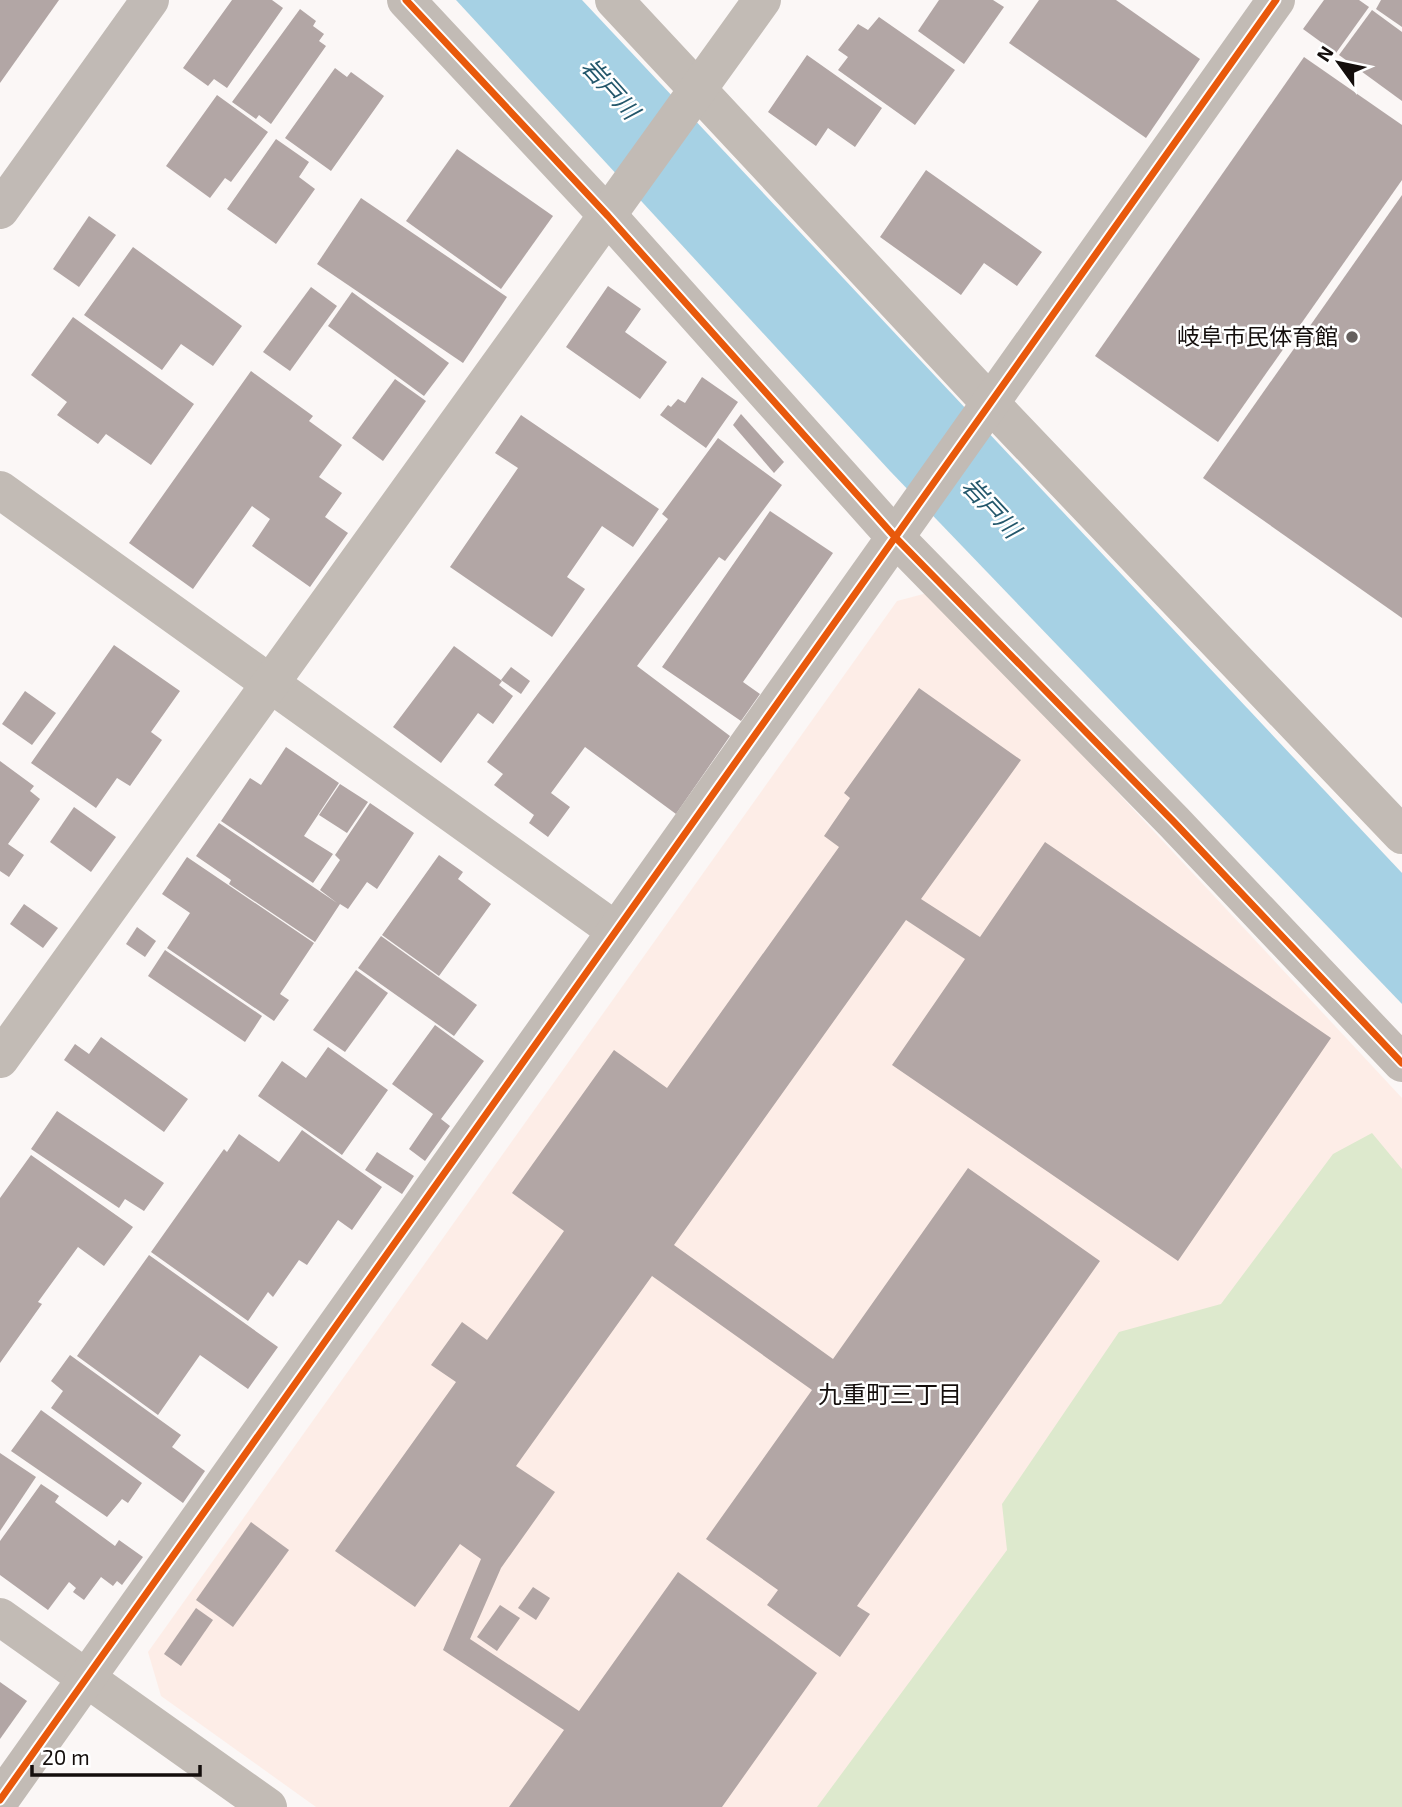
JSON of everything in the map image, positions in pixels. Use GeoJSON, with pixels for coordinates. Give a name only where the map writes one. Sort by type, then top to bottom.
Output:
{"type":"FeatureCollection","features":[{"type":"Feature","properties":{"kind":"street"},"geometry":{"type":"LineString","coordinates":[[0,210],[150,0]]}},
{"type":"Feature","properties":{"kind":"street"},"geometry":{"type":"LineString","coordinates":[[406,0],[614,207],[906,522],[1174,822],[1402,1063]]}},
{"type":"Feature","properties":{"kind":"street"},"geometry":{"type":"LineString","coordinates":[[614,0],[692,98],[984,411],[1402,835]]}},
{"type":"Feature","properties":{"kind":"street"},"geometry":{"type":"LineString","coordinates":[[0,1059],[268,682],[762,0]]}},
{"type":"Feature","properties":{"kind":"street"},"geometry":{"type":"LineString","coordinates":[[0,1800],[1276,0]]}},
{"type":"Feature","properties":{"kind":"street"},"geometry":{"type":"LineString","coordinates":[[0,490],[616,931]]}},
{"type":"Feature","properties":{"kind":"street"},"geometry":{"type":"LineString","coordinates":[[0,1617],[268,1807]]}},
{"type":"Feature","properties":{"kind":"shaded area"},"geometry":{"type":"Polygon","coordinates":[[[931,592],[1402,1098],[1402,1807],[316,1807],[161,1696],[148,1652],[897,601],[931,592]]]}},
{"type":"Feature","properties":{"kind":"green space"},"geometry":{"type":"Polygon","coordinates":[[[1372,1133],[1402,1169],[1402,1807],[817,1807],[1007,1550],[1002,1504],[1119,1332],[1221,1304],[1333,1154],[1372,1133]]]}},
{"type":"Feature","properties":{"kind":"water","name":"岩戸川"},"geometry":{"type":"Polygon","coordinates":[[[456,0],[582,0],[1402,873],[1402,1004],[890,471],[456,0]]]}},
{"type":"Feature","properties":{"kind":"building"},"geometry":{"type":"Polygon","coordinates":[[[0,0],[59,0],[0,83],[0,0]]]}},
{"type":"Feature","properties":{"kind":"building"},"geometry":{"type":"Polygon","coordinates":[[[232,0],[272,0],[283,8],[227,88],[214,79],[208,86],[183,68],[232,0]]]}},
{"type":"Feature","properties":{"kind":"building"},"geometry":{"type":"Polygon","coordinates":[[[939,0],[993,0],[1004,7],[964,64],[918,31],[939,0]]]}},
{"type":"Feature","properties":{"kind":"building"},"geometry":{"type":"Polygon","coordinates":[[[1039,0],[1116,0],[1200,59],[1146,138],[1009,43],[1039,0]]]}},
{"type":"Feature","properties":{"kind":"building"},"geometry":{"type":"Polygon","coordinates":[[[1324,0],[1359,0],[1369,7],[1336,53],[1303,29],[1324,0]]]}},
{"type":"Feature","properties":{"kind":"building"},"geometry":{"type":"Polygon","coordinates":[[[1381,0],[1402,0],[1402,27],[1376,9],[1381,0]]]}},
{"type":"Feature","properties":{"kind":"building"},"geometry":{"type":"Polygon","coordinates":[[[300,9],[316,21],[313,26],[324,34],[319,41],[326,46],[271,124],[259,115],[256,119],[232,102],[300,9]]]}},
{"type":"Feature","properties":{"kind":"building"},"geometry":{"type":"Polygon","coordinates":[[[1372,10],[1402,32],[1402,101],[1339,55],[1372,10]]]}},
{"type":"Feature","properties":{"kind":"building"},"geometry":{"type":"Polygon","coordinates":[[[879,17],[955,70],[915,125],[838,70],[848,57],[838,50],[858,24],[868,30],[879,17]]]}},
{"type":"Feature","properties":{"kind":"building"},"geometry":{"type":"Polygon","coordinates":[[[807,55],[882,108],[855,147],[828,128],[816,146],[768,112],[807,55]]]}},
{"type":"Feature","properties":{"kind":"building"},"geometry":{"type":"Polygon","coordinates":[[[1304,57],[1402,125],[1402,180],[1218,442],[1095,356],[1304,57]]]}},
{"type":"Feature","properties":{"kind":"building"},"geometry":{"type":"Polygon","coordinates":[[[335,68],[347,77],[351,72],[384,96],[331,171],[285,138],[335,68]]]}},
{"type":"Feature","properties":{"kind":"building"},"geometry":{"type":"Polygon","coordinates":[[[217,95],[268,132],[231,182],[225,178],[210,198],[166,166],[217,95]]]}},
{"type":"Feature","properties":{"kind":"building"},"geometry":{"type":"Polygon","coordinates":[[[276,139],[309,162],[299,177],[315,189],[276,244],[227,209],[276,139]]]}},
{"type":"Feature","properties":{"kind":"building"},"geometry":{"type":"Polygon","coordinates":[[[457,149],[553,216],[501,289],[406,221],[457,149]]]}},
{"type":"Feature","properties":{"kind":"building"},"geometry":{"type":"Polygon","coordinates":[[[926,170],[1042,252],[1017,286],[984,263],[961,295],[880,237],[926,170]]]}},
{"type":"Feature","properties":{"kind":"building","name":"岐阜市民体育館"},"geometry":{"type":"Polygon","coordinates":[[[1402,195],[1402,618],[1203,478],[1402,195]]]}},
{"type":"Feature","properties":{"kind":"building"},"geometry":{"type":"Polygon","coordinates":[[[361,198],[507,297],[463,363],[317,264],[361,198]]]}},
{"type":"Feature","properties":{"kind":"building"},"geometry":{"type":"Polygon","coordinates":[[[89,216],[116,235],[79,287],[53,269],[89,216]]]}},
{"type":"Feature","properties":{"kind":"building"},"geometry":{"type":"Polygon","coordinates":[[[133,247],[242,326],[213,366],[181,344],[162,370],[84,315],[133,247]]]}},
{"type":"Feature","properties":{"kind":"building"},"geometry":{"type":"Polygon","coordinates":[[[608,286],[641,309],[625,332],[667,362],[640,399],[566,347],[608,286]]]}},
{"type":"Feature","properties":{"kind":"building"},"geometry":{"type":"Polygon","coordinates":[[[311,287],[337,306],[290,371],[263,352],[311,287]]]}},
{"type":"Feature","properties":{"kind":"building"},"geometry":{"type":"Polygon","coordinates":[[[352,292],[449,363],[424,396],[328,326],[352,292]]]}},
{"type":"Feature","properties":{"kind":"building"},"geometry":{"type":"Polygon","coordinates":[[[73,317],[194,404],[151,465],[106,434],[98,444],[57,415],[67,402],[31,375],[73,317]]]}},
{"type":"Feature","properties":{"kind":"building"},"geometry":{"type":"Polygon","coordinates":[[[251,371],[313,416],[309,421],[342,445],[319,477],[342,493],[325,517],[348,533],[310,587],[252,546],[270,519],[252,506],[193,589],[129,543],[251,371]]]}},
{"type":"Feature","properties":{"kind":"building"},"geometry":{"type":"Polygon","coordinates":[[[702,377],[738,402],[706,448],[660,415],[668,405],[671,407],[678,399],[685,403],[702,377]]]}},
{"type":"Feature","properties":{"kind":"building"},"geometry":{"type":"Polygon","coordinates":[[[395,379],[426,401],[383,461],[352,438],[395,379]]]}},
{"type":"Feature","properties":{"kind":"building"},"geometry":{"type":"Polygon","coordinates":[[[741,414],[784,462],[774,473],[733,425],[741,414]]]}},
{"type":"Feature","properties":{"kind":"building"},"geometry":{"type":"Polygon","coordinates":[[[521,415],[659,509],[633,547],[602,526],[567,577],[585,589],[552,637],[450,567],[518,468],[495,453],[521,415]]]}},
{"type":"Feature","properties":{"kind":"building"},"geometry":{"type":"Polygon","coordinates":[[[718,438],[782,485],[725,561],[719,557],[637,666],[730,736],[676,814],[585,747],[551,793],[570,807],[548,837],[529,823],[534,815],[494,785],[503,774],[487,762],[668,519],[662,514],[718,438]]]}},
{"type":"Feature","properties":{"kind":"building"},"geometry":{"type":"Polygon","coordinates":[[[770,511],[833,553],[743,682],[760,694],[741,721],[662,667],[770,511]]]}},
{"type":"Feature","properties":{"kind":"building"},"geometry":{"type":"Polygon","coordinates":[[[114,645],[180,691],[151,732],[162,740],[130,786],[117,778],[96,808],[31,763],[114,645]]]}},
{"type":"Feature","properties":{"kind":"building"},"geometry":{"type":"Polygon","coordinates":[[[454,646],[502,681],[499,685],[513,696],[493,724],[478,713],[441,763],[393,727],[454,646]]]}},
{"type":"Feature","properties":{"kind":"building"},"geometry":{"type":"Polygon","coordinates":[[[511,667],[530,681],[521,694],[501,680],[511,667]]]}},
{"type":"Feature","properties":{"kind":"building"},"geometry":{"type":"Polygon","coordinates":[[[919,688],[1021,760],[921,899],[980,937],[1045,842],[1331,1038],[1178,1261],[892,1065],[965,959],[906,920],[674,1245],[833,1359],[968,1168],[1100,1261],[857,1606],[870,1614],[840,1657],[767,1605],[778,1590],[706,1539],[812,1390],[652,1276],[516,1466],[555,1492],[501,1568],[470,1639],[579,1711],[678,1572],[817,1673],[722,1807],[509,1807],[564,1730],[443,1650],[481,1559],[460,1544],[415,1607],[335,1551],[456,1382],[431,1365],[462,1322],[487,1340],[564,1231],[512,1193],[614,1050],[667,1088],[839,847],[824,836],[850,798],[844,793],[919,688]]]}},
{"type":"Feature","properties":{"kind":"building"},"geometry":{"type":"Polygon","coordinates":[[[25,691],[56,713],[32,745],[2,724],[25,691]]]}},
{"type":"Feature","properties":{"kind":"building"},"geometry":{"type":"Polygon","coordinates":[[[286,747],[339,783],[304,836],[333,854],[313,883],[221,821],[250,778],[261,785],[286,747]]]}},
{"type":"Feature","properties":{"kind":"building"},"geometry":{"type":"Polygon","coordinates":[[[0,761],[34,786],[30,791],[40,799],[8,844],[24,855],[9,877],[0,871],[0,761]]]}},
{"type":"Feature","properties":{"kind":"building"},"geometry":{"type":"Polygon","coordinates":[[[340,784],[368,802],[347,833],[319,815],[340,784]]]}},
{"type":"Feature","properties":{"kind":"building"},"geometry":{"type":"Polygon","coordinates":[[[370,803],[414,833],[377,889],[367,882],[348,909],[340,904],[315,942],[229,884],[231,880],[196,856],[219,823],[337,903],[320,890],[340,860],[335,855],[370,803]]]}},
{"type":"Feature","properties":{"kind":"building"},"geometry":{"type":"Polygon","coordinates":[[[74,807],[116,837],[91,872],[50,842],[74,807]]]}},
{"type":"Feature","properties":{"kind":"building"},"geometry":{"type":"Polygon","coordinates":[[[439,855],[463,872],[458,879],[491,904],[439,976],[382,935],[439,855]]]}},
{"type":"Feature","properties":{"kind":"building"},"geometry":{"type":"Polygon","coordinates":[[[187,857],[314,943],[280,994],[289,1000],[274,1021],[167,948],[190,913],[162,894],[187,857]]]}},
{"type":"Feature","properties":{"kind":"building"},"geometry":{"type":"Polygon","coordinates":[[[24,904],[58,928],[43,948],[10,924],[24,904]]]}},
{"type":"Feature","properties":{"kind":"building"},"geometry":{"type":"Polygon","coordinates":[[[137,927],[156,941],[145,957],[126,944],[137,927]]]}},
{"type":"Feature","properties":{"kind":"building"},"geometry":{"type":"Polygon","coordinates":[[[381,936],[477,1005],[454,1036],[358,968],[381,936]]]}},
{"type":"Feature","properties":{"kind":"building"},"geometry":{"type":"Polygon","coordinates":[[[165,950],[262,1016],[245,1042],[148,976],[165,950]]]}},
{"type":"Feature","properties":{"kind":"building"},"geometry":{"type":"Polygon","coordinates":[[[356,970],[388,993],[345,1052],[313,1030],[356,970]]]}},
{"type":"Feature","properties":{"kind":"building"},"geometry":{"type":"Polygon","coordinates":[[[435,1025],[484,1061],[441,1119],[450,1126],[425,1161],[409,1149],[433,1114],[392,1084],[435,1025]]]}},
{"type":"Feature","properties":{"kind":"building"},"geometry":{"type":"Polygon","coordinates":[[[101,1037],[188,1099],[164,1132],[64,1060],[75,1044],[89,1054],[101,1037]]]}},
{"type":"Feature","properties":{"kind":"building"},"geometry":{"type":"Polygon","coordinates":[[[328,1047],[388,1090],[342,1155],[258,1096],[282,1061],[306,1078],[328,1047]]]}},
{"type":"Feature","properties":{"kind":"building"},"geometry":{"type":"Polygon","coordinates":[[[57,1111],[164,1183],[144,1211],[125,1199],[119,1208],[31,1149],[57,1111]]]}},
{"type":"Feature","properties":{"kind":"building"},"geometry":{"type":"Polygon","coordinates":[[[302,1130],[382,1187],[352,1230],[338,1220],[307,1265],[299,1260],[273,1297],[268,1292],[248,1321],[151,1252],[224,1149],[227,1152],[239,1134],[279,1162],[302,1130]]]}},
{"type":"Feature","properties":{"kind":"building"},"geometry":{"type":"Polygon","coordinates":[[[377,1152],[414,1176],[402,1194],[365,1170],[377,1152]]]}},
{"type":"Feature","properties":{"kind":"building"},"geometry":{"type":"Polygon","coordinates":[[[31,1155],[133,1227],[104,1266],[78,1247],[38,1302],[42,1304],[0,1363],[0,1198],[31,1155]]]}},
{"type":"Feature","properties":{"kind":"building"},"geometry":{"type":"Polygon","coordinates":[[[149,1255],[278,1347],[248,1389],[200,1355],[158,1415],[77,1356],[149,1255]]]}},
{"type":"Feature","properties":{"kind":"building"},"geometry":{"type":"Polygon","coordinates":[[[70,1355],[181,1435],[172,1447],[205,1471],[183,1503],[51,1408],[63,1391],[51,1381],[70,1355]]]}},
{"type":"Feature","properties":{"kind":"building"},"geometry":{"type":"Polygon","coordinates":[[[41,1410],[142,1483],[128,1503],[122,1499],[107,1517],[11,1451],[41,1410]]]}},
{"type":"Feature","properties":{"kind":"building"},"geometry":{"type":"Polygon","coordinates":[[[0,1453],[36,1477],[0,1531],[0,1453]]]}},
{"type":"Feature","properties":{"kind":"building"},"geometry":{"type":"Polygon","coordinates":[[[41,1484],[59,1496],[55,1502],[115,1546],[119,1540],[143,1557],[122,1585],[117,1581],[113,1586],[101,1577],[84,1600],[73,1592],[76,1588],[69,1582],[48,1610],[0,1575],[0,1541],[41,1484]]]}},
{"type":"Feature","properties":{"kind":"building"},"geometry":{"type":"Polygon","coordinates":[[[251,1522],[289,1550],[233,1627],[196,1600],[251,1522]]]}},
{"type":"Feature","properties":{"kind":"building"},"geometry":{"type":"Polygon","coordinates":[[[533,1587],[550,1598],[536,1620],[518,1608],[533,1587]]]}},
{"type":"Feature","properties":{"kind":"building"},"geometry":{"type":"Polygon","coordinates":[[[500,1605],[520,1618],[497,1651],[477,1637],[500,1605]]]}},
{"type":"Feature","properties":{"kind":"building"},"geometry":{"type":"Polygon","coordinates":[[[196,1608],[213,1620],[181,1666],[164,1654],[196,1608]]]}},
{"type":"Feature","properties":{"kind":"building"},"geometry":{"type":"Polygon","coordinates":[[[0,1682],[27,1701],[0,1739],[0,1682]]]}},
{"type":"Feature","properties":{"kind":"cycle path"},"geometry":{"type":"LineString","coordinates":[[406,0],[608,216],[895,537],[1174,822],[1402,1063]]}},
{"type":"Feature","properties":{"kind":"cycle path"},"geometry":{"type":"LineString","coordinates":[[0,1800],[1276,0]]}},
{"type":"Feature","properties":{"kind":"place","name":"岐阜市民体育館"},"geometry":{"type":"Point","coordinates":[1352,337]}},
{"type":"Feature","properties":{"kind":"district","name":"九重町三丁目"},"geometry":{"type":"Point","coordinates":[890,1395]}}]}
